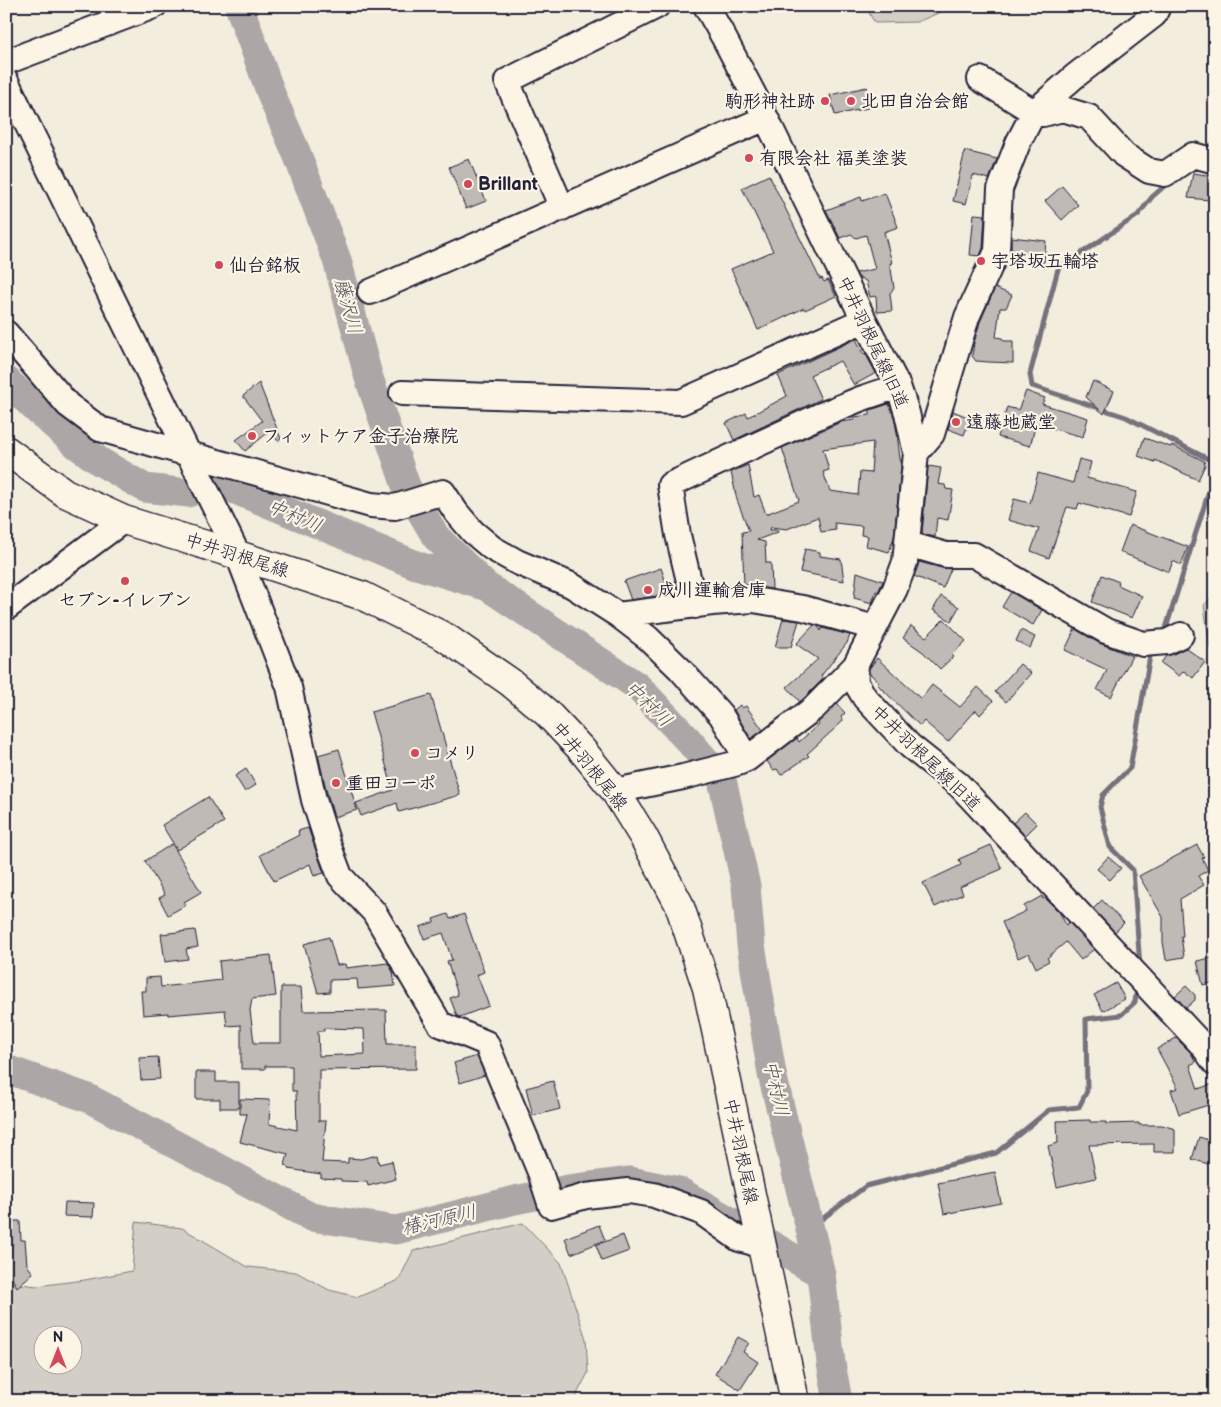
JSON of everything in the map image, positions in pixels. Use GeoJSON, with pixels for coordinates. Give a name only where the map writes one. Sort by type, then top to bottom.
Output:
{"type":"FeatureCollection","features":[{"type":"Feature","properties":{"kind":"main road","name":"中井羽根尾線"},"geometry":{"type":"LineString","coordinates":[[6,450],[65,492],[124,520],[363,596],[445,637],[510,682],[547,713],[582,750],[615,791],[679,904],[706,988],[795,1401]]}},
{"type":"Feature","properties":{"kind":"street"},"geometry":{"type":"LineString","coordinates":[[6,62],[110,14],[154,6]]}},
{"type":"Feature","properties":{"kind":"street"},"geometry":{"type":"LineString","coordinates":[[562,208],[507,80],[658,6]]}},
{"type":"Feature","properties":{"kind":"street","name":"中井羽根尾線旧道"},"geometry":{"type":"LineString","coordinates":[[706,6],[724,36],[766,118],[898,386],[907,413],[916,453],[905,562],[876,628],[855,666],[856,683],[865,698],[910,746],[959,785],[1203,1046],[1215,1063]]}},
{"type":"Feature","properties":{"kind":"street"},"geometry":{"type":"LineString","coordinates":[[916,453],[932,434],[967,317],[997,251],[1000,190],[1018,143],[1034,112],[1075,76],[1154,15],[1158,6]]}},
{"type":"Feature","properties":{"kind":"street"},"geometry":{"type":"LineString","coordinates":[[980,80],[1034,112],[1043,114],[1063,109],[1089,117],[1124,155],[1149,171],[1165,174],[1204,158]]}},
{"type":"Feature","properties":{"kind":"street"},"geometry":{"type":"LineString","coordinates":[[6,81],[238,555],[289,687],[314,800],[340,876],[374,912],[440,1024],[486,1043],[540,1172],[551,1206],[586,1196],[628,1191],[654,1195],[701,1212],[739,1239],[761,1245]]}},
{"type":"Feature","properties":{"kind":"street"},"geometry":{"type":"LineString","coordinates":[[370,292],[766,118]]}},
{"type":"Feature","properties":{"kind":"street"},"geometry":{"type":"LineString","coordinates":[[402,393],[681,402],[864,320]]}},
{"type":"Feature","properties":{"kind":"street"},"geometry":{"type":"LineString","coordinates":[[6,333],[68,405],[100,429],[190,457],[371,505],[395,507],[443,492],[456,512],[473,532],[492,548],[517,562],[571,585],[618,615],[654,644],[680,669],[721,715],[743,761]]}},
{"type":"Feature","properties":{"kind":"street"},"geometry":{"type":"LineString","coordinates":[[695,606],[678,535],[670,485],[821,415],[898,386]]}},
{"type":"Feature","properties":{"kind":"street"},"geometry":{"type":"LineString","coordinates":[[6,608],[124,520]]}},
{"type":"Feature","properties":{"kind":"street"},"geometry":{"type":"LineString","coordinates":[[908,544],[946,555],[974,555],[1106,631],[1143,644],[1167,642],[1181,635]]}},
{"type":"Feature","properties":{"kind":"street"},"geometry":{"type":"LineString","coordinates":[[618,615],[753,600],[803,608],[876,628]]}},
{"type":"Feature","properties":{"kind":"street"},"geometry":{"type":"LineString","coordinates":[[615,791],[683,777],[743,761],[814,708],[855,666]]}},
{"type":"Feature","properties":{"kind":"shaded area"},"geometry":{"type":"Polygon","coordinates":[[[865,6],[955,6],[917,22],[875,23],[865,6]]]}},
{"type":"Feature","properties":{"kind":"shaded area"},"geometry":{"type":"Polygon","coordinates":[[[1215,594],[1215,648],[1210,649],[1204,605],[1215,594]]]}},
{"type":"Feature","properties":{"kind":"shaded area"},"geometry":{"type":"Polygon","coordinates":[[[136,1222],[182,1228],[248,1267],[296,1272],[329,1290],[358,1297],[399,1280],[413,1251],[523,1223],[561,1263],[586,1339],[588,1373],[578,1392],[576,1401],[6,1401],[6,1282],[37,1286],[85,1280],[132,1271],[136,1222]]]}},
{"type":"Feature","properties":{"kind":"building","name":"北田自治会館"},"geometry":{"type":"Polygon","coordinates":[[[867,87],[872,107],[835,115],[830,95],[867,87]]]}},
{"type":"Feature","properties":{"kind":"building"},"geometry":{"type":"Polygon","coordinates":[[[965,151],[997,159],[989,179],[973,175],[966,204],[953,201],[965,151]]]}},
{"type":"Feature","properties":{"kind":"building","name":"Brillant"},"geometry":{"type":"Polygon","coordinates":[[[469,159],[486,201],[466,209],[449,167],[469,159]]]}},
{"type":"Feature","properties":{"kind":"building"},"geometry":{"type":"Polygon","coordinates":[[[1193,173],[1213,176],[1209,200],[1188,198],[1193,173]]]}},
{"type":"Feature","properties":{"kind":"building"},"geometry":{"type":"Polygon","coordinates":[[[769,175],[820,279],[822,278],[824,282],[828,280],[836,296],[805,310],[804,308],[758,330],[731,269],[773,251],[742,188],[769,175]]]}},
{"type":"Feature","properties":{"kind":"building"},"geometry":{"type":"Polygon","coordinates":[[[1062,186],[1078,205],[1062,220],[1045,201],[1062,186]]]}},
{"type":"Feature","properties":{"kind":"building"},"geometry":{"type":"Polygon","coordinates":[[[885,193],[898,227],[884,232],[892,263],[890,263],[894,288],[890,293],[892,311],[877,312],[876,296],[870,297],[866,281],[858,277],[856,273],[875,269],[866,235],[856,238],[851,234],[840,238],[826,210],[861,197],[862,201],[885,193]]]}},
{"type":"Feature","properties":{"kind":"building"},"geometry":{"type":"Polygon","coordinates":[[[974,214],[985,215],[983,248],[980,256],[970,255],[974,214]]]}},
{"type":"Feature","properties":{"kind":"building"},"geometry":{"type":"Polygon","coordinates":[[[1011,237],[1046,241],[1044,262],[1037,264],[1022,263],[1019,259],[1009,258],[1011,237]]]}},
{"type":"Feature","properties":{"kind":"building"},"geometry":{"type":"Polygon","coordinates":[[[995,288],[1012,295],[1006,308],[1000,308],[996,337],[1002,338],[1004,341],[1013,341],[1013,363],[976,361],[972,356],[980,322],[995,288]]]}},
{"type":"Feature","properties":{"kind":"building"},"geometry":{"type":"Polygon","coordinates":[[[856,339],[863,354],[865,353],[876,373],[854,385],[840,361],[810,375],[821,399],[734,440],[726,423],[746,413],[748,417],[787,396],[778,375],[856,339]]]}},
{"type":"Feature","properties":{"kind":"building"},"geometry":{"type":"Polygon","coordinates":[[[1093,381],[1114,391],[1104,414],[1086,397],[1093,381]]]}},
{"type":"Feature","properties":{"kind":"building"},"geometry":{"type":"Polygon","coordinates":[[[259,383],[281,439],[278,441],[270,431],[245,451],[236,440],[262,421],[243,396],[259,383]]]}},
{"type":"Feature","properties":{"kind":"building"},"geometry":{"type":"Polygon","coordinates":[[[1026,391],[1045,398],[1042,404],[1088,418],[1083,437],[1036,424],[1030,446],[998,437],[1007,407],[1018,410],[1026,391]]]}},
{"type":"Feature","properties":{"kind":"building"},"geometry":{"type":"Polygon","coordinates":[[[889,404],[897,433],[901,467],[894,537],[889,552],[866,546],[868,536],[861,535],[862,526],[834,523],[836,530],[821,532],[818,517],[787,529],[771,527],[770,530],[777,530],[778,532],[757,540],[765,542],[766,563],[771,563],[772,589],[757,587],[757,584],[744,585],[742,532],[749,531],[737,500],[731,472],[748,465],[754,497],[759,495],[766,514],[799,501],[782,448],[841,422],[854,420],[854,417],[870,415],[870,410],[889,404]],[[873,442],[823,449],[829,470],[823,472],[830,491],[858,495],[860,472],[871,473],[873,442]]]}},
{"type":"Feature","properties":{"kind":"building","name":"遠藤地蔵堂"},"geometry":{"type":"Polygon","coordinates":[[[953,411],[970,418],[964,435],[948,429],[953,411]]]}},
{"type":"Feature","properties":{"kind":"building"},"geometry":{"type":"Polygon","coordinates":[[[1144,438],[1171,447],[1172,445],[1204,461],[1205,465],[1198,480],[1155,460],[1155,462],[1138,456],[1144,438]]]}},
{"type":"Feature","properties":{"kind":"building"},"geometry":{"type":"Polygon","coordinates":[[[1079,459],[1091,462],[1087,478],[1137,492],[1129,517],[1079,503],[1077,509],[1067,507],[1049,558],[1031,551],[1039,529],[1008,520],[1014,499],[1030,503],[1038,473],[1073,483],[1079,459]]]}},
{"type":"Feature","properties":{"kind":"building"},"geometry":{"type":"Polygon","coordinates":[[[928,466],[941,468],[938,484],[945,485],[946,489],[953,490],[948,520],[937,518],[935,537],[922,534],[928,466]]]}},
{"type":"Feature","properties":{"kind":"building"},"geometry":{"type":"Polygon","coordinates":[[[1130,525],[1188,547],[1181,565],[1173,561],[1169,572],[1120,552],[1130,525]]]}},
{"type":"Feature","properties":{"kind":"building"},"geometry":{"type":"Polygon","coordinates":[[[805,549],[820,552],[820,556],[841,559],[844,581],[800,572],[805,549]]]}},
{"type":"Feature","properties":{"kind":"building"},"geometry":{"type":"Polygon","coordinates":[[[919,562],[951,569],[943,588],[914,576],[919,562]]]}},
{"type":"Feature","properties":{"kind":"building","name":"成川運輸倉庫"},"geometry":{"type":"Polygon","coordinates":[[[661,568],[670,594],[631,600],[624,581],[661,568]]]}},
{"type":"Feature","properties":{"kind":"building"},"geometry":{"type":"Polygon","coordinates":[[[857,572],[883,581],[878,592],[876,591],[872,603],[854,598],[857,572]]]}},
{"type":"Feature","properties":{"kind":"building"},"geometry":{"type":"Polygon","coordinates":[[[1102,575],[1119,582],[1118,585],[1142,596],[1132,618],[1092,602],[1102,575]]]}},
{"type":"Feature","properties":{"kind":"building"},"geometry":{"type":"Polygon","coordinates":[[[1011,592],[1042,610],[1033,625],[1002,607],[1011,592]]]}},
{"type":"Feature","properties":{"kind":"building"},"geometry":{"type":"Polygon","coordinates":[[[941,596],[959,607],[951,621],[933,610],[941,596]]]}},
{"type":"Feature","properties":{"kind":"building"},"geometry":{"type":"Polygon","coordinates":[[[783,619],[799,621],[791,647],[775,647],[783,619]]]}},
{"type":"Feature","properties":{"kind":"building"},"geometry":{"type":"Polygon","coordinates":[[[944,619],[966,641],[940,669],[923,652],[903,638],[911,626],[926,637],[944,619]]]}},
{"type":"Feature","properties":{"kind":"building"},"geometry":{"type":"Polygon","coordinates":[[[814,625],[818,626],[821,631],[822,628],[850,635],[847,643],[821,676],[823,679],[800,702],[787,687],[818,659],[796,644],[814,625]]]}},
{"type":"Feature","properties":{"kind":"building"},"geometry":{"type":"Polygon","coordinates":[[[1075,629],[1099,643],[1132,656],[1111,697],[1097,690],[1107,670],[1065,650],[1075,629]]]}},
{"type":"Feature","properties":{"kind":"building"},"geometry":{"type":"Polygon","coordinates":[[[1021,630],[1035,637],[1030,648],[1016,641],[1021,630]]]}},
{"type":"Feature","properties":{"kind":"building"},"geometry":{"type":"Polygon","coordinates":[[[1186,648],[1205,662],[1193,678],[1184,671],[1179,676],[1161,663],[1166,656],[1186,648]]]}},
{"type":"Feature","properties":{"kind":"building"},"geometry":{"type":"Polygon","coordinates":[[[877,658],[921,699],[932,685],[960,707],[978,687],[993,701],[980,715],[976,710],[948,742],[924,721],[920,726],[877,684],[879,682],[869,673],[869,669],[877,658]]]}},
{"type":"Feature","properties":{"kind":"building"},"geometry":{"type":"Polygon","coordinates":[[[1020,664],[1031,673],[1006,702],[995,692],[1020,664]]]}},
{"type":"Feature","properties":{"kind":"building","name":"コメリ"},"geometry":{"type":"Polygon","coordinates":[[[431,695],[460,795],[399,812],[397,803],[361,816],[356,803],[393,790],[371,712],[431,695]]]}},
{"type":"Feature","properties":{"kind":"building"},"geometry":{"type":"Polygon","coordinates":[[[837,704],[845,713],[841,717],[843,721],[807,754],[809,756],[781,775],[777,769],[773,770],[767,761],[797,738],[799,742],[837,704]]]}},
{"type":"Feature","properties":{"kind":"building"},"geometry":{"type":"Polygon","coordinates":[[[740,705],[742,708],[746,706],[763,730],[751,739],[734,710],[740,705]]]}},
{"type":"Feature","properties":{"kind":"building","name":"重田コーポ"},"geometry":{"type":"Polygon","coordinates":[[[339,749],[357,810],[334,817],[318,755],[339,749]]]}},
{"type":"Feature","properties":{"kind":"building"},"geometry":{"type":"Polygon","coordinates":[[[246,769],[256,785],[245,792],[235,776],[246,769]]]}},
{"type":"Feature","properties":{"kind":"building"},"geometry":{"type":"Polygon","coordinates":[[[208,797],[224,822],[177,850],[162,825],[208,797]]]}},
{"type":"Feature","properties":{"kind":"building"},"geometry":{"type":"Polygon","coordinates":[[[1025,812],[1037,824],[1025,836],[1013,823],[1025,812]]]}},
{"type":"Feature","properties":{"kind":"building"},"geometry":{"type":"Polygon","coordinates":[[[308,828],[324,873],[314,876],[310,864],[274,881],[260,855],[299,835],[298,831],[308,828]]]}},
{"type":"Feature","properties":{"kind":"building"},"geometry":{"type":"Polygon","coordinates":[[[172,844],[201,892],[184,902],[186,905],[168,915],[159,898],[165,895],[145,861],[172,844]]]}},
{"type":"Feature","properties":{"kind":"building"},"geometry":{"type":"Polygon","coordinates":[[[991,845],[1002,869],[960,887],[963,894],[935,907],[923,883],[961,865],[959,859],[991,845]]]}},
{"type":"Feature","properties":{"kind":"building"},"geometry":{"type":"Polygon","coordinates":[[[1197,845],[1204,857],[1202,858],[1208,870],[1198,876],[1204,885],[1180,899],[1183,936],[1181,936],[1184,957],[1166,960],[1163,942],[1163,917],[1139,876],[1197,845]]]}},
{"type":"Feature","properties":{"kind":"building"},"geometry":{"type":"Polygon","coordinates":[[[1108,857],[1121,868],[1110,880],[1097,869],[1108,857]]]}},
{"type":"Feature","properties":{"kind":"building"},"geometry":{"type":"Polygon","coordinates":[[[1042,896],[1060,913],[1066,925],[1069,922],[1094,949],[1081,960],[1066,942],[1047,958],[1049,961],[1036,968],[1029,953],[1018,958],[1002,922],[1026,911],[1024,906],[1042,896]]]}},
{"type":"Feature","properties":{"kind":"building"},"geometry":{"type":"Polygon","coordinates":[[[1102,900],[1124,923],[1115,932],[1093,909],[1102,900]]]}},
{"type":"Feature","properties":{"kind":"building"},"geometry":{"type":"Polygon","coordinates":[[[448,914],[450,919],[464,914],[484,972],[477,975],[489,1006],[460,1017],[457,1016],[450,998],[458,995],[447,961],[452,960],[443,933],[424,939],[420,927],[434,922],[433,919],[448,914]]]}},
{"type":"Feature","properties":{"kind":"building"},"geometry":{"type":"Polygon","coordinates":[[[195,930],[198,947],[186,949],[188,959],[165,962],[161,934],[195,930]]]}},
{"type":"Feature","properties":{"kind":"building"},"geometry":{"type":"Polygon","coordinates":[[[329,937],[337,965],[345,964],[346,968],[388,963],[393,972],[395,986],[358,989],[357,979],[330,980],[330,992],[318,993],[304,944],[329,937]]]}},
{"type":"Feature","properties":{"kind":"building"},"geometry":{"type":"Polygon","coordinates":[[[271,955],[276,996],[252,999],[250,1010],[254,1043],[281,1043],[281,987],[301,987],[303,1011],[386,1010],[387,1044],[416,1044],[416,1069],[319,1070],[319,1121],[326,1121],[322,1162],[348,1163],[348,1158],[361,1159],[377,1155],[379,1164],[392,1161],[396,1179],[368,1186],[367,1182],[321,1178],[321,1174],[288,1169],[288,1166],[285,1165],[288,1154],[240,1142],[247,1114],[240,1114],[240,1099],[270,1100],[269,1124],[297,1130],[296,1091],[292,1091],[292,1066],[265,1066],[265,1069],[241,1069],[241,1025],[227,1026],[225,1010],[168,1015],[168,1013],[143,1015],[141,991],[146,991],[146,978],[160,977],[161,987],[221,980],[219,961],[271,955]],[[324,1028],[324,1031],[318,1031],[319,1056],[365,1054],[364,1029],[324,1028]]]}},
{"type":"Feature","properties":{"kind":"building"},"geometry":{"type":"Polygon","coordinates":[[[1215,957],[1215,982],[1203,985],[1197,961],[1215,957]]]}},
{"type":"Feature","properties":{"kind":"building"},"geometry":{"type":"Polygon","coordinates":[[[1116,983],[1125,999],[1103,1011],[1094,995],[1116,983]]]}},
{"type":"Feature","properties":{"kind":"building"},"geometry":{"type":"Polygon","coordinates":[[[1186,986],[1195,995],[1195,1000],[1186,1008],[1175,996],[1186,986]]]}},
{"type":"Feature","properties":{"kind":"building"},"geometry":{"type":"Polygon","coordinates":[[[1176,1038],[1191,1053],[1196,1062],[1190,1065],[1198,1089],[1215,1083],[1215,1103],[1179,1114],[1171,1090],[1178,1088],[1157,1049],[1176,1038]]]}},
{"type":"Feature","properties":{"kind":"building"},"geometry":{"type":"Polygon","coordinates":[[[477,1056],[485,1075],[460,1083],[454,1063],[477,1056]]]}},
{"type":"Feature","properties":{"kind":"building"},"geometry":{"type":"Polygon","coordinates":[[[158,1057],[160,1079],[141,1080],[139,1058],[158,1057]]]}},
{"type":"Feature","properties":{"kind":"building"},"geometry":{"type":"Polygon","coordinates":[[[196,1072],[216,1072],[216,1082],[239,1082],[239,1108],[220,1108],[220,1099],[196,1099],[196,1072]]]}},
{"type":"Feature","properties":{"kind":"building"},"geometry":{"type":"Polygon","coordinates":[[[553,1081],[560,1109],[533,1116],[526,1088],[553,1081]]]}},
{"type":"Feature","properties":{"kind":"building"},"geometry":{"type":"Polygon","coordinates":[[[1090,1120],[1090,1122],[1106,1122],[1106,1124],[1139,1123],[1139,1125],[1162,1125],[1175,1129],[1175,1152],[1154,1152],[1154,1144],[1089,1145],[1096,1178],[1057,1187],[1048,1146],[1058,1143],[1057,1121],[1090,1120]]]}},
{"type":"Feature","properties":{"kind":"building"},"geometry":{"type":"Polygon","coordinates":[[[1199,1137],[1215,1142],[1215,1161],[1210,1159],[1208,1164],[1192,1159],[1199,1137]]]}},
{"type":"Feature","properties":{"kind":"building"},"geometry":{"type":"Polygon","coordinates":[[[995,1172],[1001,1203],[944,1214],[938,1183],[995,1172]]]}},
{"type":"Feature","properties":{"kind":"building"},"geometry":{"type":"Polygon","coordinates":[[[65,1202],[94,1203],[93,1217],[64,1216],[65,1202]]]}},
{"type":"Feature","properties":{"kind":"building"},"geometry":{"type":"Polygon","coordinates":[[[6,1221],[20,1221],[21,1240],[25,1240],[27,1265],[33,1273],[17,1287],[6,1268],[6,1221]]]}},
{"type":"Feature","properties":{"kind":"building"},"geometry":{"type":"Polygon","coordinates":[[[599,1225],[605,1240],[571,1254],[565,1238],[599,1225]]]}},
{"type":"Feature","properties":{"kind":"building"},"geometry":{"type":"Polygon","coordinates":[[[623,1235],[629,1251],[602,1261],[596,1245],[623,1235]]]}},
{"type":"Feature","properties":{"kind":"building"},"geometry":{"type":"Polygon","coordinates":[[[738,1337],[749,1343],[743,1352],[758,1362],[740,1390],[715,1374],[738,1337]]]}},
{"type":"Feature","properties":{"kind":"waterway","name":"藤沢川"},"geometry":{"type":"LineString","coordinates":[[239,6],[273,99],[297,154],[337,260],[368,375],[406,486],[436,537],[484,584]]}},
{"type":"Feature","properties":{"kind":"waterway"},"geometry":{"type":"LineString","coordinates":[[1204,151],[1215,142]]}},
{"type":"Feature","properties":{"kind":"waterway"},"geometry":{"type":"LineString","coordinates":[[1162,635],[1166,628],[1213,478],[1212,461],[1126,417],[1032,386],[1030,374],[1058,269],[1138,215],[1152,197],[1169,182]]}},
{"type":"Feature","properties":{"kind":"waterway","name":"中村川"},"geometry":{"type":"LineString","coordinates":[[6,380],[77,445],[99,461],[145,488],[188,493],[209,485],[226,486],[416,565],[488,587],[637,686],[689,741],[722,780],[746,886],[751,945],[772,1074],[821,1274],[831,1363],[838,1401]]}},
{"type":"Feature","properties":{"kind":"waterway"},"geometry":{"type":"LineString","coordinates":[[1140,967],[1133,870],[1110,847],[1100,807],[1103,795],[1130,768],[1150,656],[1153,651]]}},
{"type":"Feature","properties":{"kind":"waterway"},"geometry":{"type":"LineString","coordinates":[[810,1228],[866,1186],[996,1153],[1049,1110],[1079,1107],[1087,1091],[1086,1019],[1121,1015],[1135,1002],[1137,988]]}},
{"type":"Feature","properties":{"kind":"waterway","name":"椿河原川"},"geometry":{"type":"LineString","coordinates":[[6,1069],[88,1098],[311,1217],[396,1230],[515,1200],[569,1189],[630,1181],[679,1191],[821,1274]]}},
{"type":"Feature","properties":{"kind":"place","name":"駒形神社跡"},"geometry":{"type":"Point","coordinates":[825,101]}},
{"type":"Feature","properties":{"kind":"place","name":"北田自治会館"},"geometry":{"type":"Point","coordinates":[851,101]}},
{"type":"Feature","properties":{"kind":"place","name":"有限会社 福美塗装"},"geometry":{"type":"Point","coordinates":[749,158]}},
{"type":"Feature","properties":{"kind":"place","name":"Brillant"},"geometry":{"type":"Point","coordinates":[468,184]}},
{"type":"Feature","properties":{"kind":"place","name":"宇塔坂五輪塔"},"geometry":{"type":"Point","coordinates":[981,261]}},
{"type":"Feature","properties":{"kind":"place","name":"仙台銘板"},"geometry":{"type":"Point","coordinates":[219,265]}},
{"type":"Feature","properties":{"kind":"place","name":"遠藤地蔵堂"},"geometry":{"type":"Point","coordinates":[956,422]}},
{"type":"Feature","properties":{"kind":"place","name":"フィットケア金子治療院"},"geometry":{"type":"Point","coordinates":[252,436]}},
{"type":"Feature","properties":{"kind":"place","name":"セブン-イレブン"},"geometry":{"type":"Point","coordinates":[125,581]}},
{"type":"Feature","properties":{"kind":"place","name":"成川運輸倉庫"},"geometry":{"type":"Point","coordinates":[648,590]}},
{"type":"Feature","properties":{"kind":"place","name":"コメリ"},"geometry":{"type":"Point","coordinates":[415,753]}},
{"type":"Feature","properties":{"kind":"place","name":"重田コーポ"},"geometry":{"type":"Point","coordinates":[336,783]}}]}
